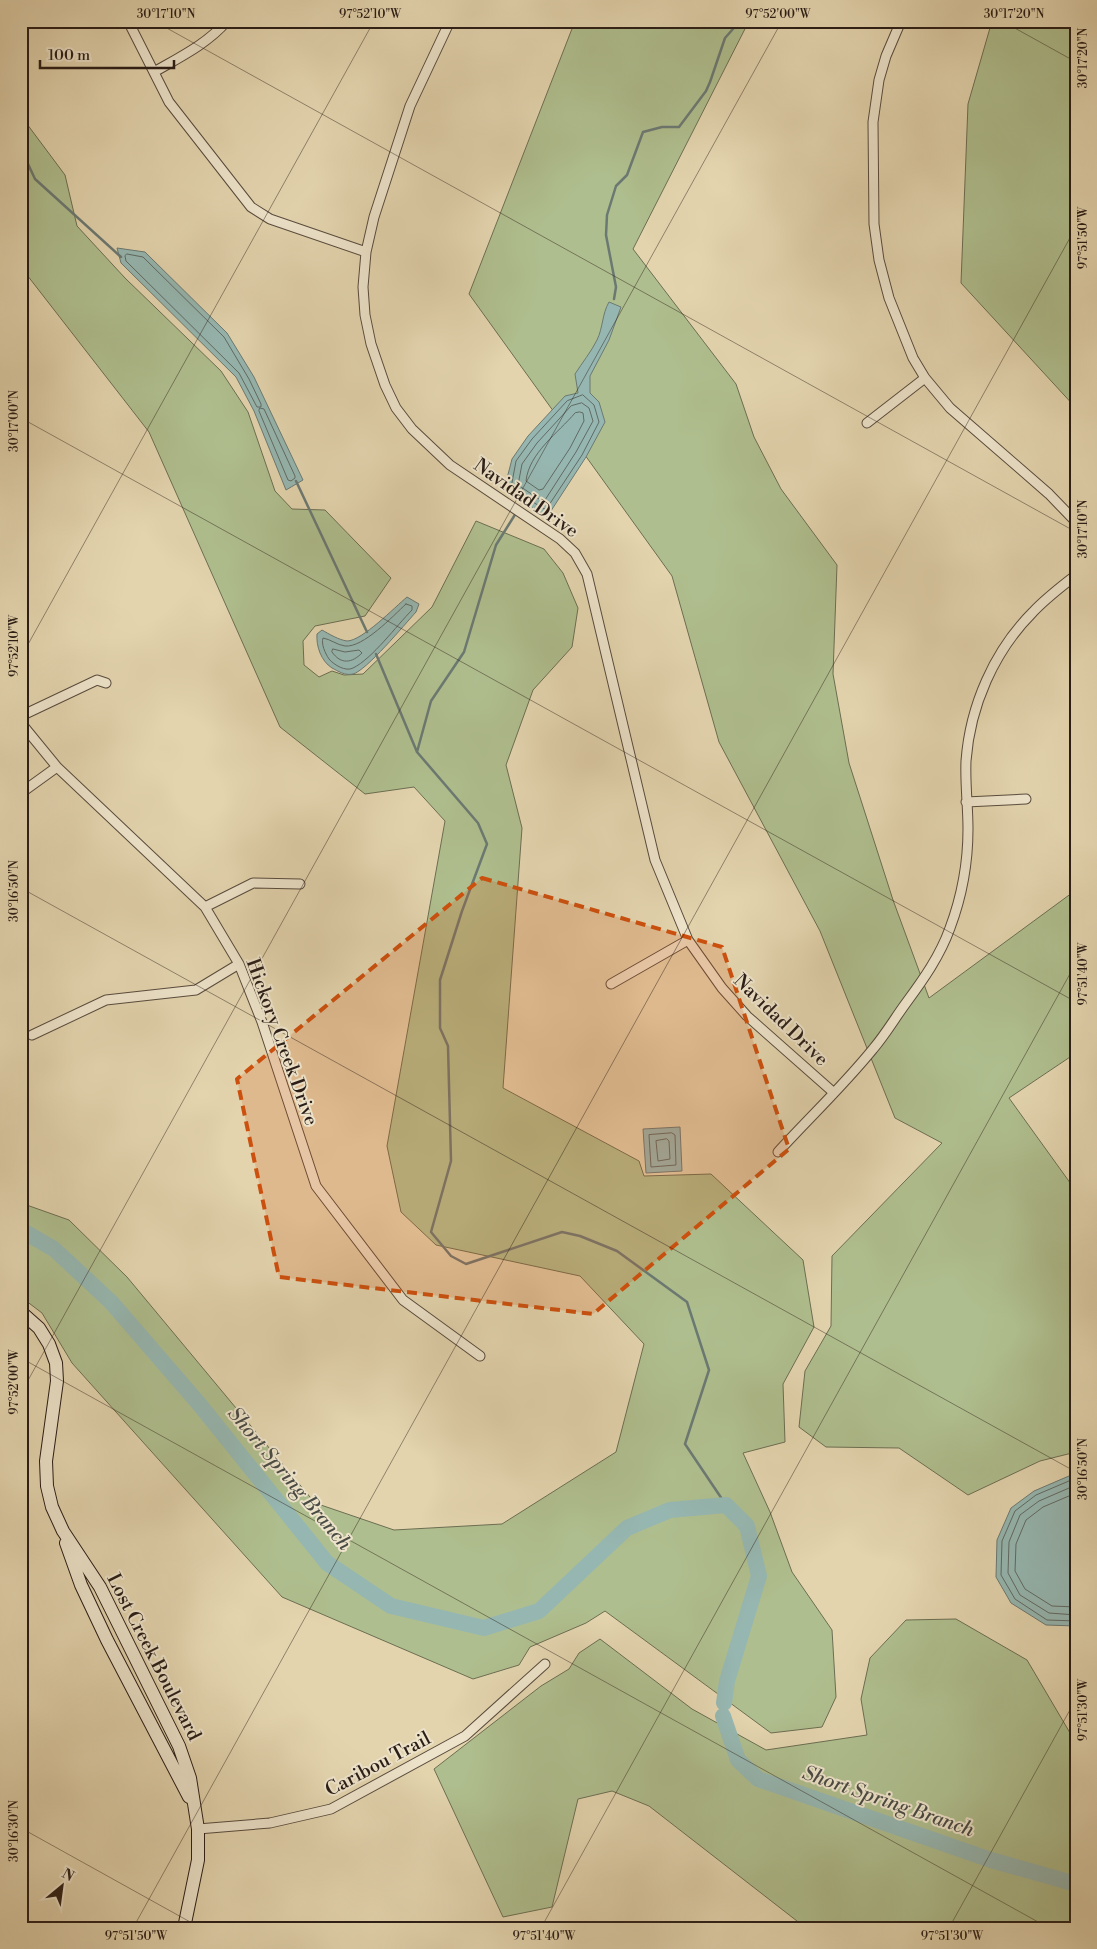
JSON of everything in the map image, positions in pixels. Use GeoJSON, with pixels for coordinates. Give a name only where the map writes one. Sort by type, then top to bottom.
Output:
{"type":"FeatureCollection","features":[{"type":"Feature","properties":{"kind":"street"},"geometry":{"type":"LineString","coordinates":[[128,21],[169,102],[251,207],[270,219],[366,252]]}},
{"type":"Feature","properties":{"kind":"street"},"geometry":{"type":"LineString","coordinates":[[154,72],[195,48],[218,31],[227,21]]}},
{"type":"Feature","properties":{"kind":"street","name":"Navidad Drive"},"geometry":{"type":"LineString","coordinates":[[450,21],[410,106],[374,217],[366,252],[365,315],[371,344],[385,384],[396,408],[412,429],[450,465],[560,539],[575,553],[587,574],[654,860],[688,940],[722,988],[747,1016],[833,1092]]}},
{"type":"Feature","properties":{"kind":"street"},"geometry":{"type":"LineString","coordinates":[[901,21],[886,56],[875,102],[873,122],[874,224],[879,260],[889,298],[913,358],[925,378],[950,408],[1042,488],[1076,522]]}},
{"type":"Feature","properties":{"kind":"street"},"geometry":{"type":"LineString","coordinates":[[867,423],[925,378]]}},
{"type":"Feature","properties":{"kind":"street"},"geometry":{"type":"LineString","coordinates":[[778,1152],[873,1049],[928,972],[940,951],[957,909],[966,871],[968,827],[966,761],[974,713],[992,669],[1007,644],[1031,613],[1076,575]]}},
{"type":"Feature","properties":{"kind":"street"},"geometry":{"type":"LineString","coordinates":[[21,716],[97,680],[106,683]]}},
{"type":"Feature","properties":{"kind":"street","name":"Hickory Creek Drive"},"geometry":{"type":"LineString","coordinates":[[21,723],[57,767],[205,907],[239,964],[262,1022],[316,1186],[403,1300],[480,1356]]}},
{"type":"Feature","properties":{"kind":"street"},"geometry":{"type":"LineString","coordinates":[[21,793],[57,767]]}},
{"type":"Feature","properties":{"kind":"street"},"geometry":{"type":"LineString","coordinates":[[966,802],[1026,799]]}},
{"type":"Feature","properties":{"kind":"street"},"geometry":{"type":"LineString","coordinates":[[205,907],[252,883],[300,884]]}},
{"type":"Feature","properties":{"kind":"street"},"geometry":{"type":"LineString","coordinates":[[611,984],[688,940]]}},
{"type":"Feature","properties":{"kind":"street"},"geometry":{"type":"LineString","coordinates":[[32,1035],[106,1000],[196,990],[239,964]]}},
{"type":"Feature","properties":{"kind":"street","name":"Lost Creek Boulevard"},"geometry":{"type":"LineString","coordinates":[[21,1312],[39,1328],[49,1344],[56,1363],[57,1381],[46,1461],[52,1506],[63,1531],[100,1587],[163,1712],[179,1746],[190,1778],[198,1829],[198,1860],[184,1928]]}},
{"type":"Feature","properties":{"kind":"street","name":"Lost Creek Boulevard"},"geometry":{"type":"LineString","coordinates":[[63,1531],[67,1548],[81,1585],[107,1640],[194,1808]]}},
{"type":"Feature","properties":{"kind":"street","name":"Caribou Trail"},"geometry":{"type":"LineString","coordinates":[[198,1829],[270,1823],[330,1809],[465,1736],[545,1664]]}},
{"type":"Feature","properties":{"kind":"street"},"geometry":{"type":"LineString","coordinates":[[150,1720],[163,1712]]}},
{"type":"Feature","properties":{"kind":"highlighted area"},"geometry":{"type":"Polygon","coordinates":[[[482,878],[722,947],[789,1149],[593,1314],[279,1277],[237,1079],[482,878]]]}},
{"type":"Feature","properties":{"kind":"green space"},"geometry":{"type":"Polygon","coordinates":[[[575,21],[749,21],[633,249],[736,384],[754,437],[781,489],[837,565],[833,674],[849,763],[893,900],[929,998],[1076,890],[1076,1053],[1009,1098],[1076,1191],[1076,1452],[1040,1461],[968,1495],[899,1448],[826,1447],[799,1427],[805,1371],[831,1326],[832,1256],[942,1143],[895,1118],[820,931],[719,742],[672,576],[469,294],[575,21]]]}},
{"type":"Feature","properties":{"kind":"green space"},"geometry":{"type":"Polygon","coordinates":[[[992,21],[1075,21],[1070,83],[1076,93],[1076,408],[961,283],[968,104],[992,21]]]}},
{"type":"Feature","properties":{"kind":"green space"},"geometry":{"type":"Polygon","coordinates":[[[21,116],[65,175],[77,226],[125,278],[221,371],[248,412],[275,491],[292,509],[325,510],[391,578],[365,616],[315,626],[303,641],[304,665],[319,677],[332,671],[344,675],[363,674],[432,607],[476,521],[544,549],[563,573],[578,608],[572,647],[533,690],[506,765],[522,828],[503,1088],[639,1161],[644,1176],[711,1174],[803,1260],[814,1327],[783,1384],[785,1442],[743,1453],[770,1512],[792,1572],[832,1630],[836,1697],[822,1727],[771,1733],[605,1611],[586,1623],[530,1647],[519,1665],[473,1679],[282,1597],[72,1363],[42,1313],[21,1297],[21,1203],[69,1220],[127,1277],[315,1503],[394,1530],[502,1524],[616,1452],[644,1344],[580,1276],[436,1245],[401,1212],[387,1146],[445,821],[414,787],[365,794],[280,727],[149,432],[27,275],[21,259],[21,116]]]}},
{"type":"Feature","properties":{"kind":"green space"},"geometry":{"type":"Polygon","coordinates":[[[956,1619],[1027,1660],[1076,1743],[1076,1928],[806,1928],[649,1806],[612,1791],[578,1799],[552,1907],[503,1917],[434,1769],[541,1686],[569,1669],[579,1653],[600,1639],[692,1709],[766,1750],[867,1735],[861,1699],[870,1658],[906,1620],[956,1619]]]}},
{"type":"Feature","properties":{"kind":"water"},"geometry":{"type":"Polygon","coordinates":[[[117,248],[145,252],[227,333],[254,377],[303,480],[286,490],[254,411],[236,377],[121,263],[117,248]]]}},
{"type":"Feature","properties":{"kind":"water"},"geometry":{"type":"Polygon","coordinates":[[[609,302],[621,307],[609,340],[590,376],[590,393],[599,402],[605,422],[586,457],[547,517],[504,490],[512,459],[528,436],[565,396],[578,393],[575,374],[597,340],[609,302]]]}},
{"type":"Feature","properties":{"kind":"water"},"geometry":{"type":"Polygon","coordinates":[[[407,597],[419,604],[416,612],[367,665],[353,674],[344,674],[328,665],[318,648],[317,634],[322,630],[334,637],[347,641],[353,640],[369,630],[407,597]]]}},
{"type":"Feature","properties":{"kind":"water"},"geometry":{"type":"Polygon","coordinates":[[[680,1127],[682,1171],[646,1173],[643,1129],[680,1127]]]}},
{"type":"Feature","properties":{"kind":"water"},"geometry":{"type":"Polygon","coordinates":[[[1076,1473],[1076,1626],[1046,1625],[1011,1603],[996,1577],[997,1540],[1011,1508],[1034,1491],[1076,1473]]]}},
{"type":"Feature","properties":{"kind":"waterway"},"geometry":{"type":"LineString","coordinates":[[614,299],[616,287],[606,235],[607,215],[616,186],[627,175],[643,132],[662,127],[679,127],[706,91],[725,38],[740,21]]}},
{"type":"Feature","properties":{"kind":"waterway"},"geometry":{"type":"LineString","coordinates":[[21,149],[35,179],[121,257]]}},
{"type":"Feature","properties":{"kind":"waterway"},"geometry":{"type":"LineString","coordinates":[[296,481],[367,632]]}},
{"type":"Feature","properties":{"kind":"waterway"},"geometry":{"type":"LineString","coordinates":[[417,752],[431,701],[464,652],[496,545],[516,513]]}},
{"type":"Feature","properties":{"kind":"waterway"},"geometry":{"type":"LineString","coordinates":[[376,654],[417,752],[478,823],[487,844],[462,911],[440,980],[440,1028],[448,1046],[451,1161],[431,1232],[451,1256],[466,1264],[562,1232],[580,1236],[617,1251],[687,1302],[709,1370],[685,1444],[726,1505]]}},
{"type":"Feature","properties":{"kind":"waterway","name":"Short Spring Branch"},"geometry":{"type":"LineString","coordinates":[[21,1230],[54,1249],[111,1302],[200,1405],[327,1563],[391,1606],[484,1628],[539,1611],[627,1528],[670,1510],[726,1505],[747,1526],[759,1576],[727,1681],[724,1703]]}},
{"type":"Feature","properties":{"kind":"waterway","name":"Short Spring Branch"},"geometry":{"type":"LineString","coordinates":[[723,1716],[738,1760],[758,1779],[991,1860],[1076,1884]]}}]}
